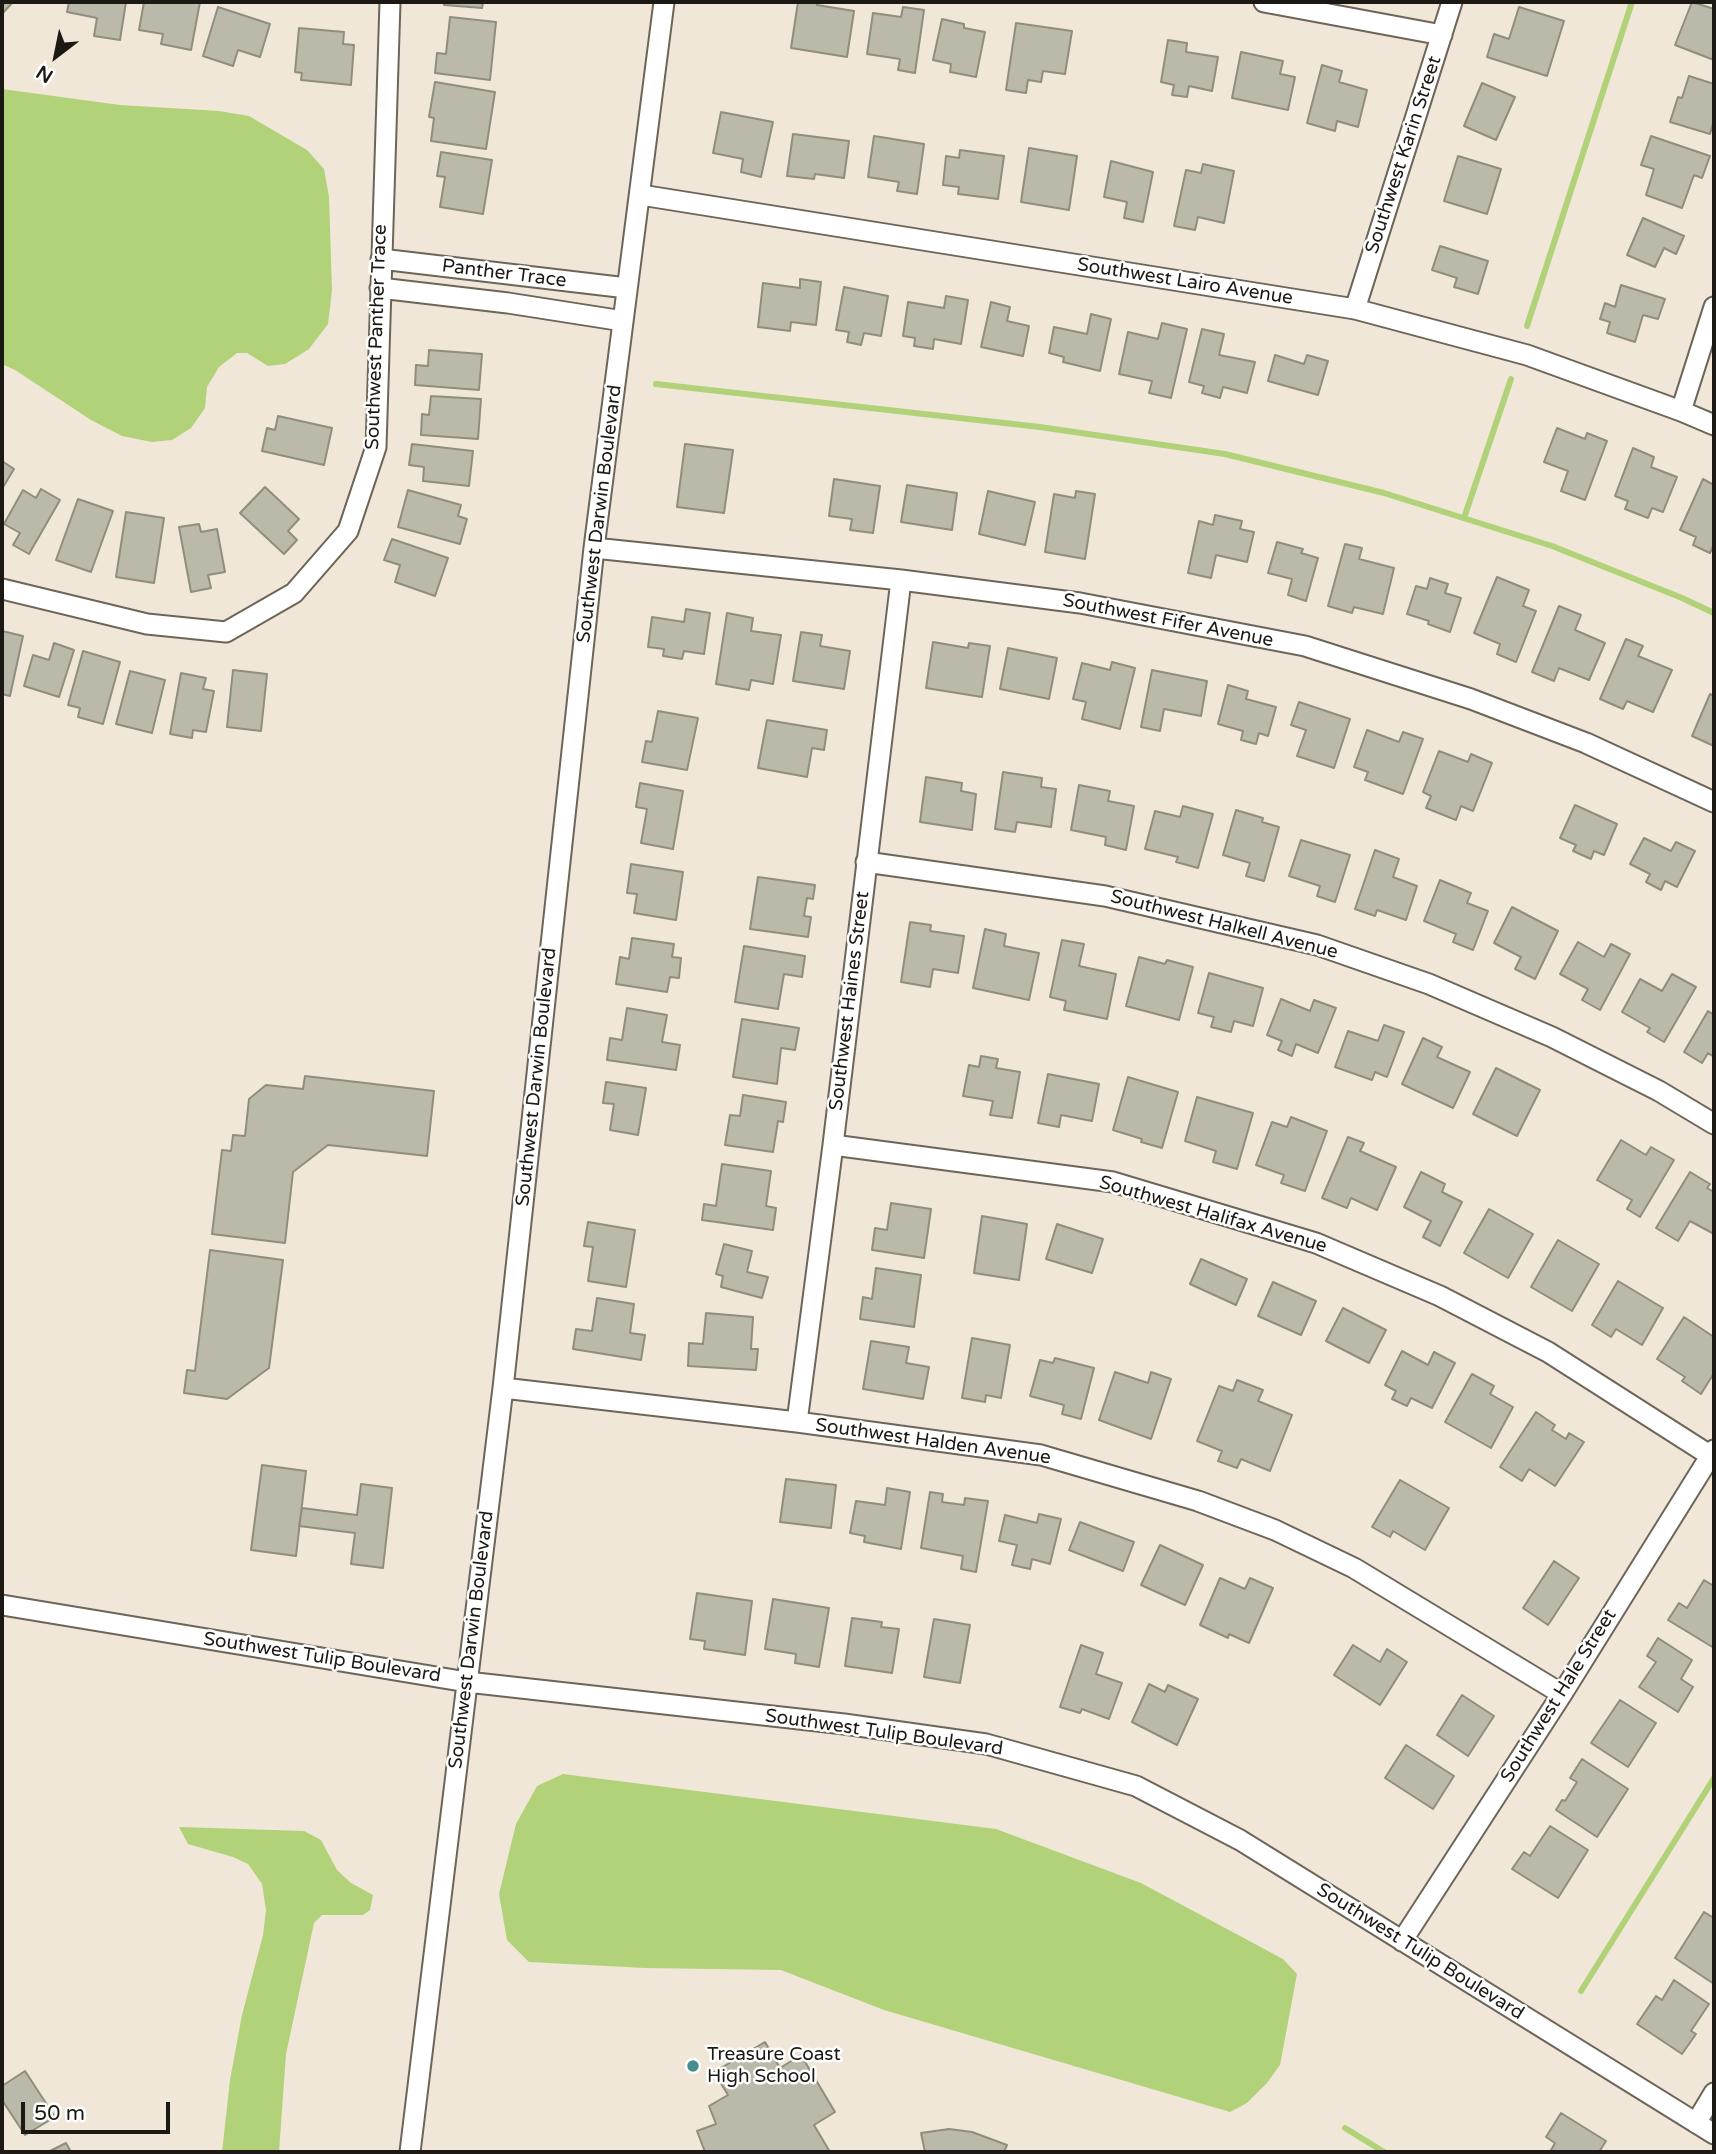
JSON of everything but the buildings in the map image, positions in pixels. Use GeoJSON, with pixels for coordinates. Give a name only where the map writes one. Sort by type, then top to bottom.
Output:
{"type":"FeatureCollection","features":[{"type":"Feature","properties":{"kind":"street","name":"Southwest Panther Trace"},"geometry":{"type":"LineString","coordinates":[[2,589],[147,624],[226,632],[294,593],[348,531],[376,447],[390,2]]}},
{"type":"Feature","properties":{"kind":"street","name":"Southwest Darwin Boulevard"},"geometry":{"type":"LineString","coordinates":[[410,2152],[503,1388],[594,548],[664,2]]}},
{"type":"Feature","properties":{"kind":"street"},"geometry":{"type":"LineString","coordinates":[[1264,2],[1442,35]]}},
{"type":"Feature","properties":{"kind":"street","name":"Southwest Karin Street"},"geometry":{"type":"LineString","coordinates":[[1354,309],[1452,2]]}},
{"type":"Feature","properties":{"kind":"street","name":"Southwest Lairo Avenue"},"geometry":{"type":"LineString","coordinates":[[641,195],[1354,309],[1527,355],[1714,425]]}},
{"type":"Feature","properties":{"kind":"street","name":"Panther Trace"},"geometry":{"type":"LineString","coordinates":[[381,259],[627,288]]}},
{"type":"Feature","properties":{"kind":"street"},"geometry":{"type":"LineString","coordinates":[[483,300],[486,273]]}},
{"type":"Feature","properties":{"kind":"street","name":"Panther Trace"},"geometry":{"type":"LineString","coordinates":[[380,288],[623,321]]}},
{"type":"Feature","properties":{"kind":"street"},"geometry":{"type":"LineString","coordinates":[[1681,411],[1714,307]]}},
{"type":"Feature","properties":{"kind":"street","name":"Southwest Fifer Avenue"},"geometry":{"type":"LineString","coordinates":[[594,548],[901,580],[1080,603],[1305,646],[1484,704],[1586,743],[1714,802]]}},
{"type":"Feature","properties":{"kind":"street","name":"Southwest Haines Street"},"geometry":{"type":"LineString","coordinates":[[797,1422],[901,580]]}},
{"type":"Feature","properties":{"kind":"street","name":"Southwest Halkell Avenue"},"geometry":{"type":"LineString","coordinates":[[866,862],[1105,896],[1317,945],[1429,985],[1552,1038],[1659,1091],[1714,1124]]}},
{"type":"Feature","properties":{"kind":"street","name":"Southwest Halifax Avenue"},"geometry":{"type":"LineString","coordinates":[[833,1144],[1114,1182],[1316,1242],[1440,1296],[1548,1352],[1712,1453]]}},
{"type":"Feature","properties":{"kind":"street","name":"Southwest Halden Avenue"},"geometry":{"type":"LineString","coordinates":[[503,1388],[797,1422],[1041,1455],[1198,1501],[1275,1530],[1354,1568],[1562,1694]]}},
{"type":"Feature","properties":{"kind":"street","name":"Southwest Hale Street"},"geometry":{"type":"LineString","coordinates":[[1402,1941],[1562,1694],[1712,1453]]}},
{"type":"Feature","properties":{"kind":"street","name":"Southwest Tulip Boulevard"},"geometry":{"type":"LineString","coordinates":[[2,1605],[467,1682],[844,1724],[986,1744],[1136,1786],[1240,1840],[1714,2134]]}},
{"type":"Feature","properties":{"kind":"street"},"geometry":{"type":"LineString","coordinates":[[1696,2123],[1714,2093]]}},
{"type":"Feature","properties":{"kind":"shaded area"},"geometry":{"type":"Polygon","coordinates":[[[2,89],[120,105],[219,111],[249,116],[307,150],[324,169],[329,197],[332,290],[328,324],[309,349],[285,364],[268,366],[247,353],[237,353],[219,367],[207,387],[205,408],[191,428],[172,440],[152,442],[122,436],[91,420],[2,364],[2,89]]]}},
{"type":"Feature","properties":{"kind":"shaded area"},"geometry":{"type":"Polygon","coordinates":[[[563,1774],[996,1829],[1141,1883],[1283,1959],[1297,1974],[1280,2065],[1247,2103],[1230,2112],[884,2010],[781,1970],[645,1968],[529,1962],[507,1940],[499,1894],[516,1824],[537,1786],[563,1774]]]}},
{"type":"Feature","properties":{"kind":"shaded area"},"geometry":{"type":"Polygon","coordinates":[[[179,1827],[304,1831],[321,1840],[337,1870],[351,1883],[373,1895],[370,1910],[363,1915],[322,1915],[314,1923],[286,2054],[279,2152],[222,2152],[230,2080],[242,2015],[263,1935],[266,1910],[262,1884],[248,1864],[188,1844],[179,1827]]]}},
{"type":"Feature","properties":{"kind":"waterway"},"geometry":{"type":"LineString","coordinates":[[1527,326],[1632,2]]}},
{"type":"Feature","properties":{"kind":"waterway"},"geometry":{"type":"LineString","coordinates":[[1464,518],[1511,379]]}},
{"type":"Feature","properties":{"kind":"waterway"},"geometry":{"type":"LineString","coordinates":[[656,384],[1040,427],[1225,454],[1384,493],[1552,546],[1714,613]]}},
{"type":"Feature","properties":{"kind":"waterway"},"geometry":{"type":"LineString","coordinates":[[1581,1991],[1714,1778]]}},
{"type":"Feature","properties":{"kind":"waterway"},"geometry":{"type":"LineString","coordinates":[[1345,2128],[1384,2152]]}},
{"type":"Feature","properties":{"kind":"place","name":"Treasure Coast High School"},"geometry":{"type":"Point","coordinates":[693,2066]}}]}
